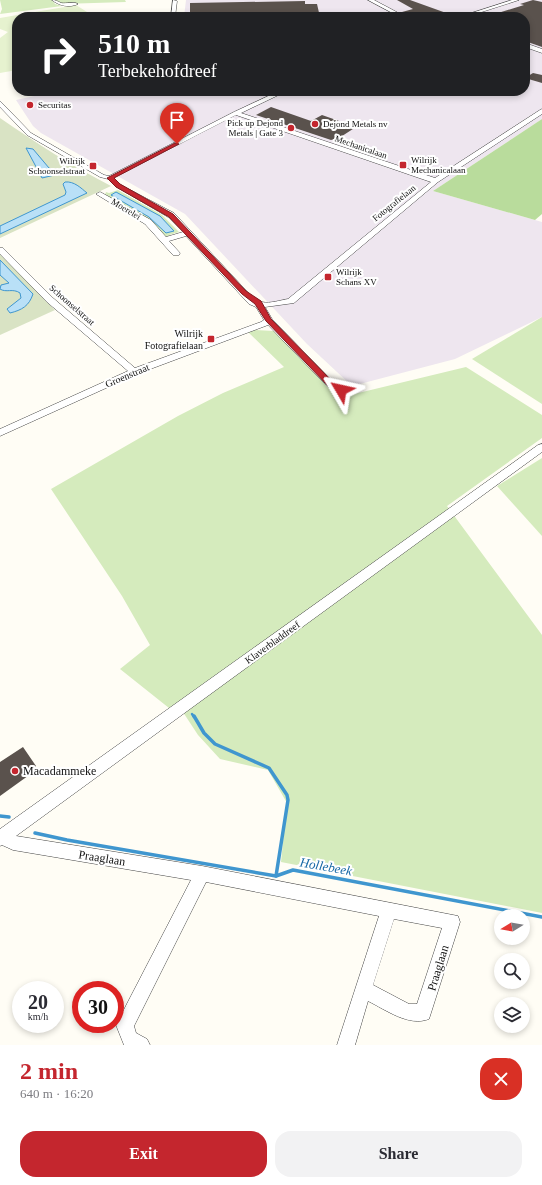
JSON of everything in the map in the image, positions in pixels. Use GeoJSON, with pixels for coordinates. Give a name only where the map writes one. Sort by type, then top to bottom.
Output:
{"type":"FeatureCollection","features":[{"type":"Feature","properties":{"kind":"street"},"geometry":{"type":"LineString","coordinates":[[54,0],[60,4],[76,4]]}},
{"type":"Feature","properties":{"kind":"street"},"geometry":{"type":"LineString","coordinates":[[370,0],[394,12]]}},
{"type":"Feature","properties":{"kind":"street"},"geometry":{"type":"LineString","coordinates":[[477,12],[517,0]]}},
{"type":"Feature","properties":{"kind":"street"},"geometry":{"type":"LineString","coordinates":[[174,12],[175,1]]}},
{"type":"Feature","properties":{"kind":"street"},"geometry":{"type":"LineString","coordinates":[[530,47],[542,51]]}},
{"type":"Feature","properties":{"kind":"street"},"geometry":{"type":"LineString","coordinates":[[110,178],[236,113],[273,96]]}},
{"type":"Feature","properties":{"kind":"street","name":"Moerelei"},"geometry":{"type":"LineString","coordinates":[[0,102],[29,134],[102,176],[110,178],[117,185],[171,215],[252,302],[260,305],[268,320],[335,388],[349,391]]}},
{"type":"Feature","properties":{"kind":"street","name":"Fotografielaan"},"geometry":{"type":"LineString","coordinates":[[260,305],[291,301],[436,181],[542,111]]}},
{"type":"Feature","properties":{"kind":"street","name":"Mechanicalaan"},"geometry":{"type":"LineString","coordinates":[[236,113],[436,181]]}},
{"type":"Feature","properties":{"kind":"street","name":"Moerelei"},"geometry":{"type":"LineString","coordinates":[[117,185],[100,194],[148,222],[176,253]]}},
{"type":"Feature","properties":{"kind":"street"},"geometry":{"type":"LineString","coordinates":[[164,240],[188,233]]}},
{"type":"Feature","properties":{"kind":"street","name":"Schoonselstraat"},"geometry":{"type":"LineString","coordinates":[[0,250],[50,300],[134,372]]}},
{"type":"Feature","properties":{"kind":"street","name":"Groenstraat"},"geometry":{"type":"LineString","coordinates":[[0,434],[134,372],[259,326],[268,320]]}},
{"type":"Feature","properties":{"kind":"street","name":"Klaverbladdreef"},"geometry":{"type":"LineString","coordinates":[[1,837],[542,447]]}},
{"type":"Feature","properties":{"kind":"street","name":"Praaglaan"},"geometry":{"type":"LineString","coordinates":[[1,837],[13,843],[202,874],[452,922],[423,1013],[408,1012],[364,989]]}},
{"type":"Feature","properties":{"kind":"street"},"geometry":{"type":"LineString","coordinates":[[141,1045],[130,1039],[125,1025],[202,874]]}},
{"type":"Feature","properties":{"kind":"street"},"geometry":{"type":"LineString","coordinates":[[346,1045],[389,910]]}},
{"type":"Feature","properties":{"kind":"shaded area"},"geometry":{"type":"Polygon","coordinates":[[[186,0],[542,0],[542,119],[433,191],[542,222],[542,317],[455,359],[352,386],[307,344],[185,214],[41,133],[33,126],[16,100],[34,96],[530,96],[530,12],[185,12],[186,0]]]}},
{"type":"Feature","properties":{"kind":"green space"},"geometry":{"type":"Polygon","coordinates":[[[0,0],[52,0],[55,4],[62,6],[0,14],[2,9],[0,0]]]}},
{"type":"Feature","properties":{"kind":"green space"},"geometry":{"type":"Polygon","coordinates":[[[55,0],[125,0],[126,2],[62,4],[55,0]]]}},
{"type":"Feature","properties":{"kind":"green space"},"geometry":{"type":"Polygon","coordinates":[[[76,5],[87,12],[35,12],[76,5]]]}},
{"type":"Feature","properties":{"kind":"green space"},"geometry":{"type":"Polygon","coordinates":[[[12,16],[12,71],[0,73],[0,38],[8,32],[0,29],[0,18],[12,16]]]}},
{"type":"Feature","properties":{"kind":"green space"},"geometry":{"type":"Polygon","coordinates":[[[0,118],[54,154],[111,186],[0,238],[0,118]]]}},
{"type":"Feature","properties":{"kind":"green space"},"geometry":{"type":"Polygon","coordinates":[[[542,119],[542,214],[535,220],[433,191],[542,119]]]}},
{"type":"Feature","properties":{"kind":"green space"},"geometry":{"type":"Polygon","coordinates":[[[118,190],[162,215],[179,232],[169,235],[170,237],[164,236],[105,195],[106,192],[109,193],[118,190]]]}},
{"type":"Feature","properties":{"kind":"green space"},"geometry":{"type":"Polygon","coordinates":[[[0,254],[55,310],[0,335],[0,254]]]}},
{"type":"Feature","properties":{"kind":"green space"},"geometry":{"type":"Polygon","coordinates":[[[542,317],[542,404],[472,359],[542,317]]]}},
{"type":"Feature","properties":{"kind":"green space"},"geometry":{"type":"Polygon","coordinates":[[[255,330],[274,331],[331,390],[343,387],[350,395],[466,367],[542,415],[542,438],[447,506],[542,635],[542,913],[530,911],[530,909],[522,909],[281,862],[287,803],[268,770],[220,759],[198,735],[177,703],[169,708],[120,669],[150,645],[122,596],[51,489],[178,416],[223,393],[284,367],[248,332],[255,330]]]}},
{"type":"Feature","properties":{"kind":"green space"},"geometry":{"type":"Polygon","coordinates":[[[542,458],[542,536],[497,486],[542,458]]]}},
{"type":"Feature","properties":{"kind":"water"},"geometry":{"type":"Polygon","coordinates":[[[26,148],[33,149],[49,168],[59,174],[42,178],[26,148]]]}},
{"type":"Feature","properties":{"kind":"water"},"geometry":{"type":"Polygon","coordinates":[[[65,182],[80,187],[87,193],[0,234],[0,226],[65,195],[66,192],[63,184],[65,182]]]}},
{"type":"Feature","properties":{"kind":"water"},"geometry":{"type":"Polygon","coordinates":[[[116,192],[160,216],[174,231],[166,233],[149,217],[111,195],[116,192]]]}},
{"type":"Feature","properties":{"kind":"water"},"geometry":{"type":"Polygon","coordinates":[[[0,260],[33,294],[29,302],[24,307],[10,313],[7,309],[21,298],[20,293],[0,289],[1,285],[9,283],[0,275],[0,260]]]}},
{"type":"Feature","properties":{"kind":"building"},"geometry":{"type":"Polygon","coordinates":[[[397,0],[410,0],[443,12],[402,12],[413,9],[397,0]]]}},
{"type":"Feature","properties":{"kind":"building"},"geometry":{"type":"Polygon","coordinates":[[[533,0],[542,2],[542,47],[530,43],[530,12],[501,12],[524,5],[520,4],[533,0]]]}},
{"type":"Feature","properties":{"kind":"building"},"geometry":{"type":"Polygon","coordinates":[[[305,1],[305,4],[317,4],[319,12],[190,12],[190,3],[305,1]]]}},
{"type":"Feature","properties":{"kind":"building"},"geometry":{"type":"Polygon","coordinates":[[[533,73],[542,75],[542,83],[530,79],[530,75],[533,73]]]}},
{"type":"Feature","properties":{"kind":"building","name":"Dejond Metals nv"},"geometry":{"type":"Polygon","coordinates":[[[271,107],[311,121],[322,115],[356,127],[339,138],[331,140],[256,115],[271,107]]]}},
{"type":"Feature","properties":{"kind":"building","name":"Macadammeke"},"geometry":{"type":"Polygon","coordinates":[[[23,747],[36,766],[30,770],[32,773],[0,796],[0,762],[23,747]]]}},
{"type":"Feature","properties":{"kind":"waterway"},"geometry":{"type":"LineString","coordinates":[[194,716],[204,733],[215,744],[269,768],[287,795],[288,800],[276,876]]}},
{"type":"Feature","properties":{"kind":"waterway","name":"Hollebeek"},"geometry":{"type":"LineString","coordinates":[[0,816],[9,817]]}},
{"type":"Feature","properties":{"kind":"waterway","name":"Hollebeek"},"geometry":{"type":"LineString","coordinates":[[35,833],[67,840],[276,876]]}},
{"type":"Feature","properties":{"kind":"waterway","name":"Hollebeek"},"geometry":{"type":"LineString","coordinates":[[276,876],[293,870],[542,917]]}},
{"type":"Feature","properties":{"kind":"place","name":"Securitas"},"geometry":{"type":"Point","coordinates":[30,105]}},
{"type":"Feature","properties":{"kind":"place","name":"Dejond Metals nv"},"geometry":{"type":"Point","coordinates":[315,124]}},
{"type":"Feature","properties":{"kind":"place","name":"Pick up Dejond Metals | Gate 3"},"geometry":{"type":"Point","coordinates":[291,128]}},
{"type":"Feature","properties":{"kind":"place","name":"Wilrijk Mechanicalaan"},"geometry":{"type":"Point","coordinates":[403,165]}},
{"type":"Feature","properties":{"kind":"place","name":"Wilrijk Schoonselstraat"},"geometry":{"type":"Point","coordinates":[93,166]}},
{"type":"Feature","properties":{"kind":"place","name":"Wilrijk Schans XV"},"geometry":{"type":"Point","coordinates":[328,277]}},
{"type":"Feature","properties":{"kind":"place","name":"Wilrijk Fotografielaan"},"geometry":{"type":"Point","coordinates":[211,339]}},
{"type":"Feature","properties":{"kind":"place","name":"Macadammeke"},"geometry":{"type":"Point","coordinates":[15,771]}},
{"type":"Feature","properties":{"kind":"route"},"geometry":{"type":"LineString","coordinates":[[177,144],[110,178],[118,186],[171,215],[244,293],[260,305],[268,320],[330,384],[341,390]]}}]}
